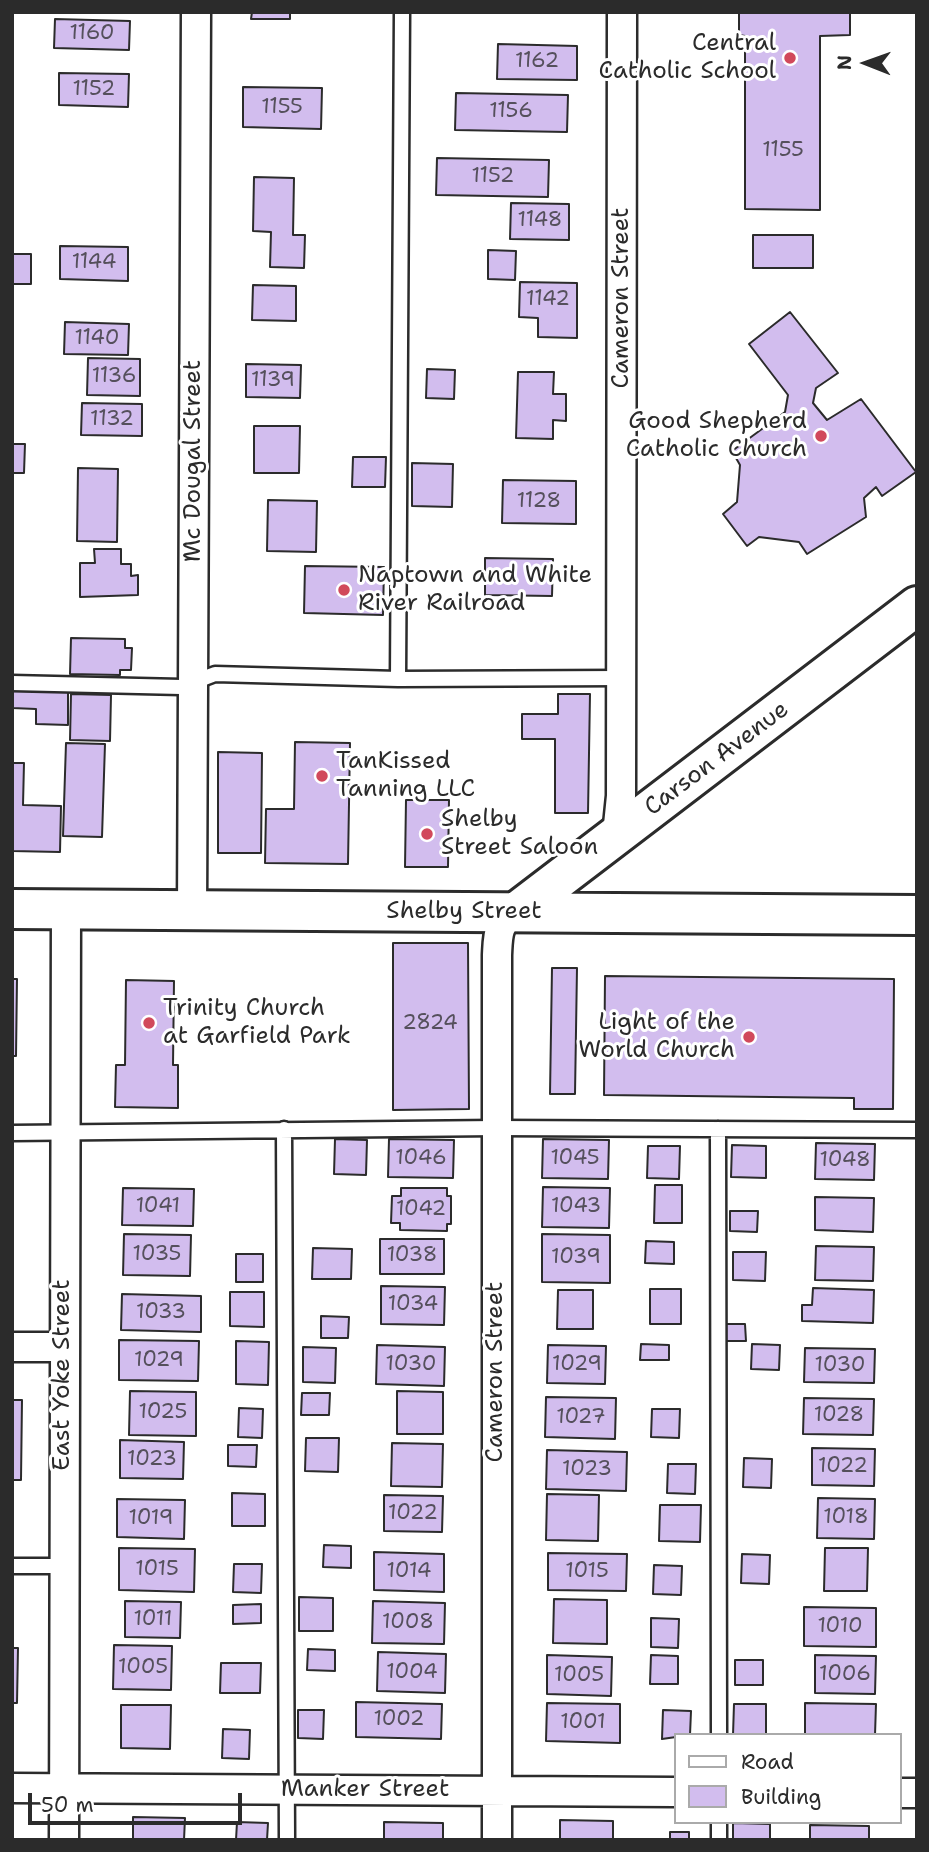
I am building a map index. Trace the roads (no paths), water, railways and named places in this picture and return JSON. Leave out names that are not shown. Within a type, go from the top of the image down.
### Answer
[{"type":"main road","name":"Carson Avenue","points":[[516,912],[917,606]]},
{"type":"main road","name":"Shelby Street","points":[[12,909],[917,915]]},
{"type":"street","name":"Mc Dougal Street","points":[[192,910],[196,12]]},
{"type":"street","name":"Cameron Street","points":[[617,835],[621,796],[622,678],[622,12]]},
{"type":"street","name":"East Yoke Street","points":[[64,1840],[66,910]]},
{"type":"street","name":"Cameron Street","points":[[497,1840],[498,940],[500,926],[516,912]]},
{"type":"street","points":[[12,1347],[63,1347]]},
{"type":"street","name":"Manker Street","points":[[12,1788],[674,1792]]},
{"type":"lane","points":[[398,679],[402,12]]},
{"type":"lane","points":[[12,683],[181,687],[215,674],[398,679],[622,678]]},
{"type":"lane","points":[[12,1133],[496,1128],[917,1130]]},
{"type":"lane","points":[[284,1129],[287,1840]]},
{"type":"lane","points":[[718,1129],[719,1733]]},
{"type":"lane","points":[[12,1566],[63,1566]]},
{"type":"place","name":"Central Catholic School","points":[[790,58]]},
{"type":"place","name":"Good Shepherd Catholic Church","points":[[821,436]]},
{"type":"place","name":"Naptown and White River Railroad","points":[[344,590]]},
{"type":"place","name":"TanKissed Tanning LLC","points":[[322,776]]},
{"type":"place","name":"Shelby Street Saloon","points":[[427,834]]},
{"type":"place","name":"Trinity Church at Garfield Park","points":[[149,1023]]},
{"type":"place","name":"Light of the World Church","points":[[749,1037]]}]
